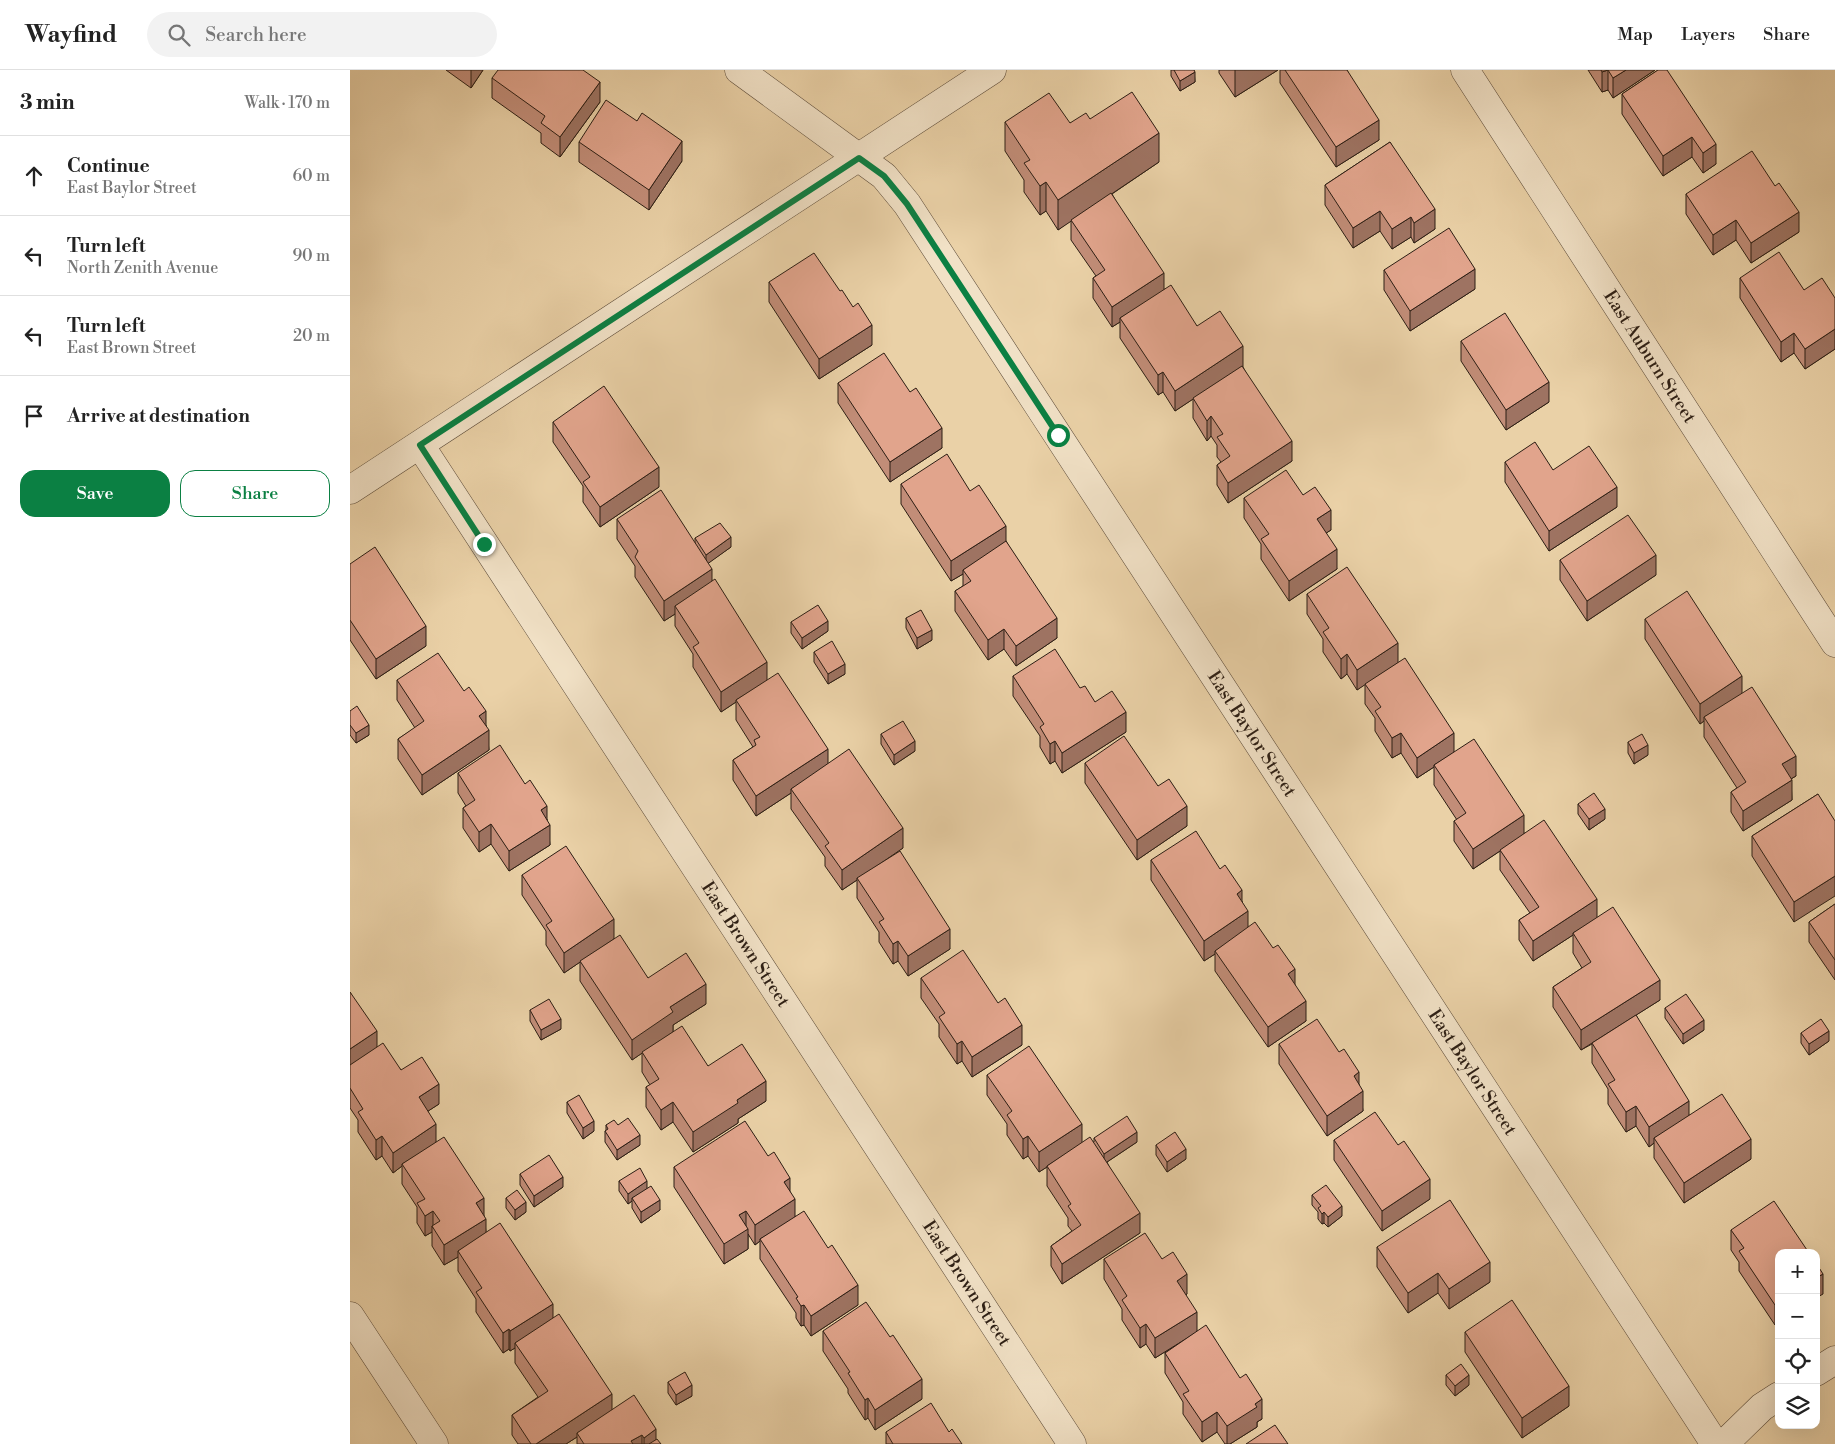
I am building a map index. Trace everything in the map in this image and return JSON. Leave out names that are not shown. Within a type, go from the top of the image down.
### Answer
[{"type":"street","name":"East Baylor Street","points":[[739,70],[884,176],[907,204],[1715,1444]]},
{"type":"street","points":[[350,490],[992,70]]},
{"type":"street","name":"East Auburn Street","points":[[1464,70],[1835,643]]},
{"type":"street","name":"East Brown Street","points":[[420,445],[1072,1444]]},
{"type":"street","points":[[350,1316],[434,1444]]},
{"type":"street","points":[[1820,1369],[1835,1360]]},
{"type":"street","points":[[1724,1444],[1762,1407],[1775,1399]]},
{"type":"building","points":[[498,70],[583,70],[600,82],[560,137],[541,123],[545,116],[492,78]]},
{"type":"building","points":[[1174,70],[1194,70],[1195,72],[1180,81]]},
{"type":"building","points":[[1285,70],[1347,70],[1379,120],[1336,147]]},
{"type":"building","points":[[1608,70],[1626,70],[1613,78]]},
{"type":"building","points":[[1658,70],[1667,70],[1716,144],[1703,153],[1692,137],[1663,156],[1622,94]]},
{"type":"building","points":[[1132,92],[1159,133],[1058,200],[1046,182],[1040,186],[1024,163],[1030,160],[1005,122],[1049,93],[1070,123],[1086,113],[1090,119]]},
{"type":"building","points":[[606,100],[637,121],[642,113],[682,141],[649,190],[579,142]]},
{"type":"building","points":[[1390,142],[1435,209],[1414,223],[1411,217],[1392,229],[1380,211],[1353,228],[1325,185]]},
{"type":"building","points":[[1752,151],[1775,186],[1779,183],[1799,212],[1751,243],[1736,220],[1713,235],[1686,194]]},
{"type":"building","points":[[1111,193],[1164,273],[1112,307],[1093,278],[1105,270],[1071,220]]},
{"type":"building","points":[[1449,228],[1475,269],[1410,311],[1384,270]]},
{"type":"building","points":[[1779,252],[1804,290],[1822,278],[1835,298],[1835,329],[1805,349],[1794,333],[1781,342],[1740,278]]},
{"type":"building","points":[[814,253],[840,291],[842,290],[853,307],[858,303],[872,325],[819,359],[769,282]]},
{"type":"building","points":[[1171,285],[1197,326],[1220,311],[1243,346],[1175,391],[1163,372],[1158,375],[1120,318]]},
{"type":"building","points":[[1505,313],[1549,382],[1506,410],[1461,341]]},
{"type":"building","points":[[884,353],[910,392],[916,388],[942,428],[890,462],[838,383]]},
{"type":"building","points":[[1242,366],[1292,441],[1228,483],[1217,465],[1230,456],[1217,437],[1223,434],[1211,416],[1207,421],[1193,398]]},
{"type":"building","points":[[604,386],[659,467],[600,507],[583,482],[590,477],[553,422]]},
{"type":"building","points":[[1535,442],[1553,470],[1589,446],[1617,487],[1549,531],[1505,462]]},
{"type":"building","points":[[947,454],[970,491],[979,485],[1006,526],[951,561],[901,484]]},
{"type":"building","points":[[1286,470],[1303,495],[1315,487],[1331,510],[1317,519],[1337,549],[1289,581],[1261,539],[1269,534],[1244,498]]},
{"type":"building","points":[[661,490],[712,569],[664,601],[635,557],[638,551],[617,519]]},
{"type":"building","points":[[1628,515],[1656,555],[1587,601],[1560,560]]},
{"type":"building","points":[[720,523],[731,537],[706,555],[695,538]]},
{"type":"building","points":[[1006,541],[1057,618],[1016,646],[1004,629],[988,640],[955,591],[971,581],[963,570]]},
{"type":"building","points":[[375,547],[426,626],[376,659],[350,620],[350,564]]},
{"type":"building","points":[[1347,567],[1398,643],[1357,670],[1347,654],[1341,659],[1323,632],[1329,628],[1307,594]]},
{"type":"building","points":[[715,579],[767,662],[721,692],[693,647],[699,643],[675,606]]},
{"type":"building","points":[[1687,591],[1742,676],[1700,704],[1645,619]]},
{"type":"building","points":[[818,605],[828,621],[802,638],[791,622]]},
{"type":"building","points":[[921,610],[932,630],[917,638],[906,618]]},
{"type":"building","points":[[832,641],[845,664],[828,674],[814,652]]},
{"type":"building","points":[[1055,649],[1080,688],[1085,686],[1095,702],[1112,691],[1126,712],[1062,753],[1055,741],[1050,744],[1040,727],[1044,724],[1013,676]]},
{"type":"building","points":[[438,653],[464,691],[469,687],[486,711],[479,716],[489,730],[422,775],[398,739],[424,721],[397,680]]},
{"type":"building","points":[[1405,658],[1454,733],[1417,758],[1401,733],[1392,738],[1375,711],[1381,707],[1365,684]]},
{"type":"building","points":[[778,673],[828,749],[756,796],[733,760],[756,745],[754,740],[760,737],[736,700]]},
{"type":"building","points":[[1752,687],[1796,756],[1782,764],[1792,780],[1743,811],[1731,792],[1746,782],[1704,717]]},
{"type":"building","points":[[357,706],[369,725],[356,733],[350,725],[350,711]]},
{"type":"building","points":[[903,721],[915,741],[894,755],[881,734]]},
{"type":"building","points":[[1642,734],[1648,745],[1634,753],[1628,742]]},
{"type":"building","points":[[1124,736],[1158,786],[1169,779],[1187,806],[1137,840],[1085,763]]},
{"type":"building","points":[[1474,739],[1524,815],[1473,849],[1454,821],[1466,813],[1434,765]]},
{"type":"building","points":[[500,745],[525,784],[530,780],[547,806],[541,810],[550,825],[509,851],[491,824],[479,832],[463,808],[475,800],[458,773]]},
{"type":"building","points":[[849,749],[903,828],[842,870],[825,846],[829,843],[791,789]]},
{"type":"building","points":[[1594,793],[1605,809],[1589,819],[1578,804]]},
{"type":"building","points":[[1818,794],[1835,821],[1835,876],[1794,902],[1752,836]]},
{"type":"building","points":[[1544,820],[1597,899],[1533,941],[1519,920],[1539,907],[1500,850]]},
{"type":"building","points":[[1196,831],[1220,869],[1225,865],[1242,890],[1237,894],[1248,911],[1204,941],[1151,860]]},
{"type":"building","points":[[566,846],[614,919],[564,953],[546,925],[552,921],[522,875]]},
{"type":"building","points":[[900,851],[950,929],[908,956],[898,941],[893,944],[879,922],[884,919],[857,878]]},
{"type":"building","points":[[1835,904],[1835,960],[1809,922]]},
{"type":"building","points":[[1613,907],[1660,980],[1581,1030],[1553,987],[1591,962],[1573,933]]},
{"type":"building","points":[[1255,922],[1273,948],[1278,945],[1295,969],[1288,974],[1306,1001],[1268,1027],[1215,951]]},
{"type":"building","points":[[620,935],[648,978],[686,953],[706,984],[670,1007],[673,1012],[632,1040],[580,961]]},
{"type":"building","points":[[963,950],[998,1003],[1005,998],[1022,1025],[972,1057],[962,1041],[957,1044],[939,1017],[945,1013],[921,978]]},
{"type":"building","points":[[350,992],[377,1031],[350,1049]]},
{"type":"building","points":[[1686,994],[1704,1020],[1683,1034],[1665,1008]]},
{"type":"building","points":[[549,999],[561,1019],[541,1030],[530,1010]]},
{"type":"building","points":[[1636,1015],[1689,1101],[1649,1127],[1636,1106],[1626,1112],[1608,1084],[1615,1080],[1592,1043]]},
{"type":"building","points":[[1317,1019],[1339,1052],[1344,1049],[1359,1072],[1354,1076],[1363,1091],[1327,1116],[1279,1044]]},
{"type":"building","points":[[1821,1019],[1829,1031],[1809,1044],[1801,1033]]},
{"type":"building","points":[[682,1026],[708,1066],[742,1044],[766,1081],[737,1100],[738,1103],[693,1132],[673,1102],[661,1110],[646,1087],[659,1079],[642,1052]]},
{"type":"building","points":[[383,1043],[401,1070],[422,1057],[439,1084],[419,1097],[436,1124],[393,1153],[382,1136],[376,1140],[358,1112],[363,1109],[350,1088],[350,1065]]},
{"type":"building","points":[[1029,1046],[1082,1124],[1039,1152],[1028,1136],[1023,1139],[1007,1115],[1012,1111],[987,1075]]},
{"type":"building","points":[[1722,1094],[1751,1139],[1684,1183],[1654,1138]]},
{"type":"building","points":[[579,1095],[594,1121],[583,1128],[567,1102]]},
{"type":"building","points":[[1375,1112],[1398,1145],[1404,1141],[1430,1179],[1382,1211],[1334,1140]]},
{"type":"building","points":[[1127,1116],[1137,1132],[1104,1154],[1094,1138]]},
{"type":"building","points":[[628,1118],[640,1135],[617,1150],[605,1131],[608,1129],[606,1125],[614,1120],[618,1125]]},
{"type":"building","points":[[745,1121],[768,1156],[774,1152],[790,1178],[784,1182],[795,1199],[755,1225],[746,1211],[739,1215],[748,1229],[724,1244],[674,1167]]},
{"type":"building","points":[[1175,1132],[1186,1149],[1167,1162],[1156,1145]]},
{"type":"building","points":[[444,1137],[484,1198],[476,1203],[486,1219],[444,1245],[432,1226],[440,1221],[433,1211],[425,1216],[417,1203],[425,1199],[402,1164]]},
{"type":"building","points":[[1090,1137],[1140,1213],[1062,1264],[1051,1246],[1081,1225],[1068,1206],[1071,1204],[1047,1166]]},
{"type":"building","points":[[549,1155],[563,1177],[534,1196],[520,1174]]},
{"type":"building","points":[[640,1168],[647,1181],[628,1194],[619,1181]]},
{"type":"building","points":[[1326,1185],[1342,1206],[1328,1217],[1324,1212],[1322,1214],[1318,1208],[1321,1206],[1312,1195]]},
{"type":"building","points":[[651,1186],[660,1200],[641,1212],[632,1198]]},
{"type":"building","points":[[517,1190],[526,1202],[515,1210],[506,1198]]},
{"type":"building","points":[[1450,1200],[1490,1262],[1449,1289],[1438,1273],[1408,1293],[1377,1247]]},
{"type":"building","points":[[1774,1201],[1806,1249],[1775,1249],[1775,1305],[1739,1251],[1744,1248],[1731,1230]]},
{"type":"building","points":[[804,1211],[828,1248],[832,1245],[858,1285],[811,1316],[804,1305],[801,1306],[796,1298],[798,1297],[760,1239]]},
{"type":"building","points":[[500,1223],[553,1304],[510,1331],[509,1329],[503,1333],[476,1292],[482,1288],[458,1251]]},
{"type":"building","points":[[1145,1233],[1162,1259],[1173,1252],[1187,1274],[1177,1281],[1197,1312],[1155,1338],[1146,1324],[1140,1328],[1122,1300],[1127,1296],[1104,1259]]},
{"type":"building","points":[[1512,1300],[1569,1386],[1522,1418],[1465,1332]]},
{"type":"building","points":[[866,1302],[890,1337],[893,1335],[922,1379],[875,1410],[868,1398],[865,1400],[848,1373],[850,1372],[823,1331]]},
{"type":"building","points":[[559,1314],[612,1394],[536,1444],[531,1444],[512,1415],[548,1391],[515,1343]]},
{"type":"building","points":[[1206,1325],[1240,1378],[1246,1374],[1262,1399],[1255,1404],[1257,1407],[1227,1426],[1217,1412],[1202,1422],[1183,1394],[1189,1391],[1165,1353]]},
{"type":"building","points":[[1461,1364],[1469,1375],[1455,1386],[1446,1375]]},
{"type":"building","points":[[685,1372],[692,1385],[676,1395],[668,1382]]},
{"type":"building","points":[[634,1395],[656,1429],[644,1438],[642,1435],[631,1441],[633,1444],[584,1444],[577,1433]]},
{"type":"building","points":[[931,1403],[949,1432],[952,1429],[962,1444],[893,1444],[886,1432]]},
{"type":"building","points":[[1275,1425],[1288,1444],[1246,1444]]},
{"type":"building","points":[[657,1439],[661,1444],[649,1444]]},
{"type":"route","points":[[484,544],[420,445],[859,158],[884,176],[907,204],[1058,435]]}]
